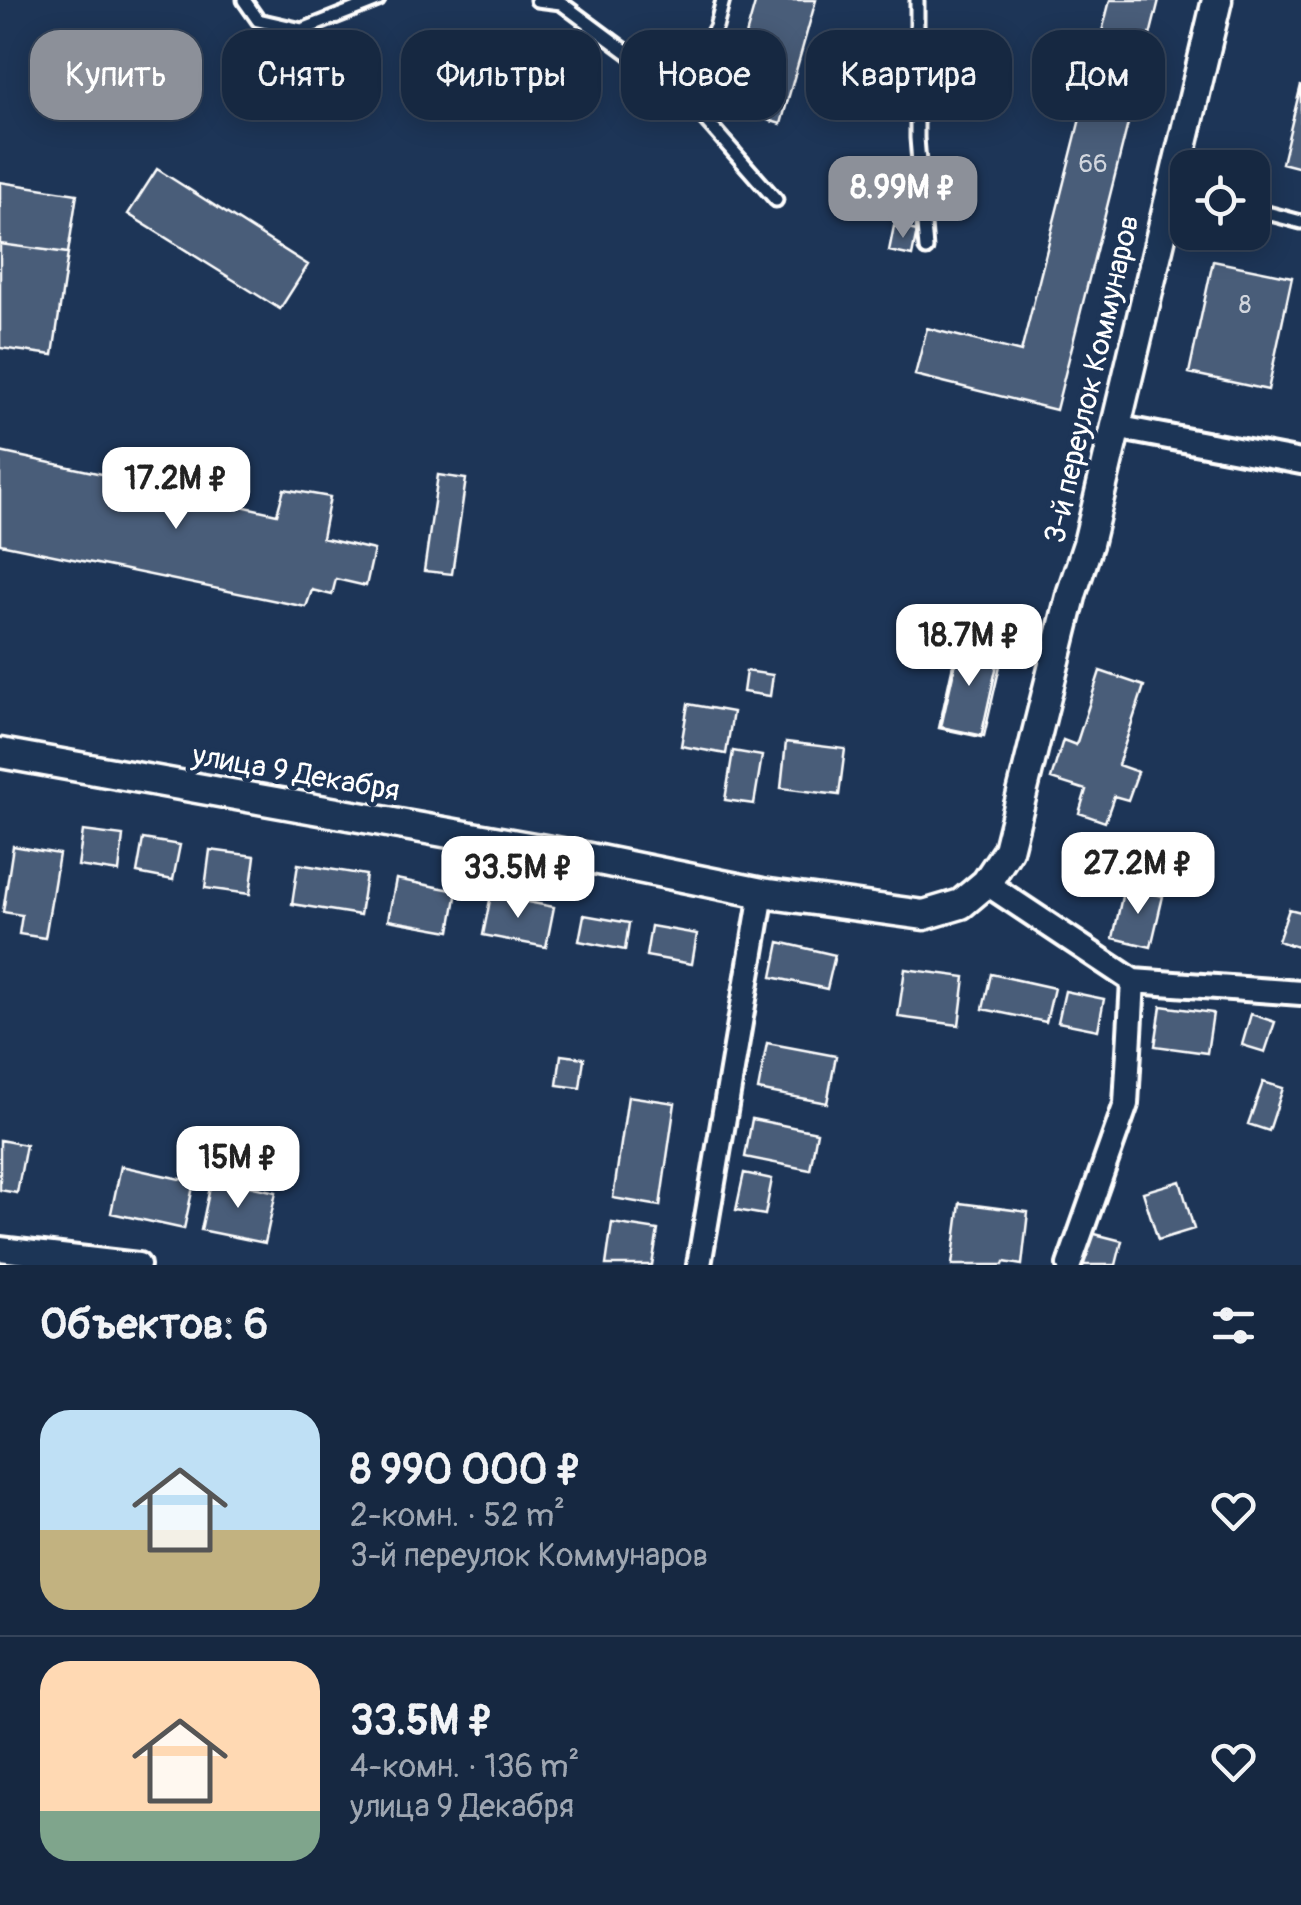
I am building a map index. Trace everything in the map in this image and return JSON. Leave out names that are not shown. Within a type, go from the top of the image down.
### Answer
[{"type":"street","name":"3-й переулок Коммунаров","points":[[1187,150],[1217,0]]},
{"type":"street","name":"3-й переулок Коммунаров","points":[[986,883],[1008,850],[1170,223]]},
{"type":"street","points":[[1115,426],[1301,462]]},
{"type":"street","name":"улица 9 Декабря","points":[[0,753],[579,856],[762,893],[924,915],[961,904],[986,883]]},
{"type":"street","points":[[986,883],[1133,980],[1301,992]]},
{"type":"street","points":[[699,1265],[762,893]]},
{"type":"street","points":[[1069,1265],[1126,1104],[1133,980]]},
{"type":"street","points":[[0,1249],[138,1265]]},
{"type":"lane","points":[[244,0],[258,20],[302,30],[378,0]]},
{"type":"lane","points":[[537,0],[561,2],[621,47]]},
{"type":"lane","points":[[714,30],[723,0]]},
{"type":"lane","points":[[917,0],[916,138],[926,249]]},
{"type":"lane","points":[[706,120],[776,200]]},
{"type":"lane","points":[[1270,214],[1301,222]]},
{"type":"building","points":[[756,0],[816,0],[786,106],[786,30],[747,30]]},
{"type":"building","points":[[1110,0],[1159,0],[1151,30],[1102,30]]},
{"type":"building","points":[[1301,85],[1301,168],[1282,163]]},
{"type":"building","points":[[1080,120],[1129,120],[1056,410],[915,375],[927,328],[1021,352]]},
{"type":"building","points":[[157,169],[308,265],[280,309],[128,214]]},
{"type":"building","points":[[0,182],[77,194],[68,253],[0,244]]},
{"type":"building","points":[[894,226],[917,231],[912,256],[889,251]]},
{"type":"building","points":[[0,244],[68,253],[53,355],[0,348]]},
{"type":"building","points":[[1213,261],[1292,277],[1268,390],[1189,373]]},
{"type":"building","points":[[0,452],[190,493],[194,481],[218,486],[214,500],[277,514],[284,489],[330,497],[322,538],[374,550],[366,586],[336,579],[332,595],[312,590],[306,607],[0,544]]},
{"type":"building","points":[[438,475],[466,479],[452,574],[424,571]]},
{"type":"building","points":[[961,639],[1004,648],[984,736],[941,727]]},
{"type":"building","points":[[958,642],[1000,651],[981,737],[939,728]]},
{"type":"building","points":[[746,671],[773,675],[770,696],[743,692]]},
{"type":"building","points":[[1100,671],[1144,686],[1118,765],[1138,772],[1128,800],[1114,796],[1105,822],[1079,813],[1086,790],[1051,779],[1063,740],[1076,745]]},
{"type":"building","points":[[688,704],[733,712],[726,754],[681,746]]},
{"type":"building","points":[[786,742],[845,749],[839,795],[781,788]]},
{"type":"building","points":[[733,751],[762,756],[754,804],[725,800]]},
{"type":"building","points":[[83,831],[123,836],[119,872],[78,866]]},
{"type":"building","points":[[143,839],[180,845],[173,880],[137,873]]},
{"type":"building","points":[[13,846],[59,854],[45,938],[19,934],[22,915],[3,912]]},
{"type":"building","points":[[210,850],[255,856],[250,894],[205,888]]},
{"type":"building","points":[[298,864],[366,875],[360,915],[292,904]]},
{"type":"building","points":[[396,879],[457,891],[450,931],[388,920]]},
{"type":"building","points":[[1124,887],[1163,896],[1151,947],[1113,938]]},
{"type":"building","points":[[491,895],[554,907],[546,947],[483,935]]},
{"type":"building","points":[[1289,909],[1301,912],[1301,948],[1278,941]]},
{"type":"building","points":[[584,915],[629,923],[625,950],[579,941]]},
{"type":"building","points":[[651,926],[697,934],[692,964],[646,956]]},
{"type":"building","points":[[779,942],[835,955],[827,989],[772,977]]},
{"type":"building","points":[[905,969],[965,977],[959,1025],[898,1017]]},
{"type":"building","points":[[991,974],[1054,988],[1046,1022],[983,1009]]},
{"type":"building","points":[[1065,991],[1104,999],[1098,1030],[1058,1022]]},
{"type":"building","points":[[1161,1006],[1213,1013],[1207,1053],[1155,1046]]},
{"type":"building","points":[[1251,1014],[1275,1022],[1265,1052],[1242,1045]]},
{"type":"building","points":[[767,1043],[836,1056],[827,1103],[758,1090]]},
{"type":"building","points":[[561,1055],[584,1058],[580,1088],[557,1085]]},
{"type":"building","points":[[1263,1082],[1283,1088],[1269,1131],[1248,1124]]},
{"type":"building","points":[[628,1096],[675,1103],[660,1206],[613,1198]]},
{"type":"building","points":[[752,1119],[817,1132],[810,1170],[745,1157]]},
{"type":"building","points":[[0,1140],[26,1145],[17,1193],[0,1190]]},
{"type":"building","points":[[121,1166],[194,1182],[184,1229],[111,1213]]},
{"type":"building","points":[[744,1173],[772,1179],[765,1215],[736,1210]]},
{"type":"building","points":[[212,1178],[276,1192],[265,1243],[201,1230]]},
{"type":"building","points":[[1180,1181],[1194,1229],[1158,1240],[1143,1192]]},
{"type":"building","points":[[960,1203],[1028,1212],[1022,1265],[952,1265]]},
{"type":"building","points":[[612,1223],[658,1230],[652,1265],[606,1265]]},
{"type":"building","points":[[1091,1233],[1122,1241],[1116,1265],[1083,1265]]}]
